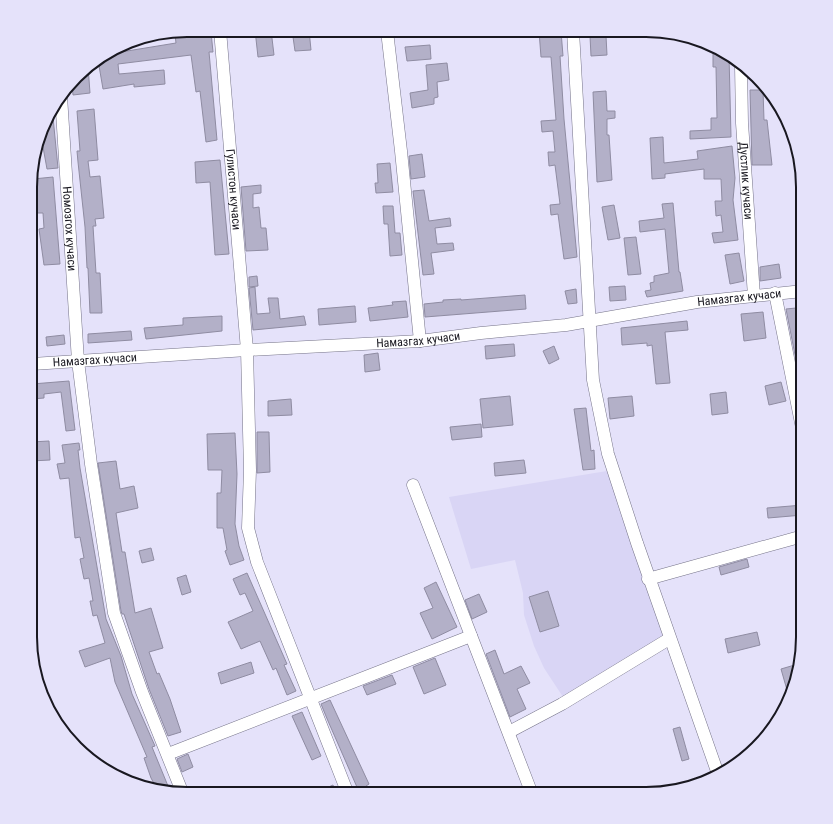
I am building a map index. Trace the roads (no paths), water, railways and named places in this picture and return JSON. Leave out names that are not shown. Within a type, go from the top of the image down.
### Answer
[{"type":"street","name":"Гулистон кучаси","points":[[221,37],[247,350],[250,470],[248,528],[257,562],[345,787]]},
{"type":"street","points":[[388,37],[402,151],[420,342]]},
{"type":"street","points":[[573,37],[588,321],[593,380],[608,454],[648,579],[716,770]]},
{"type":"street","name":"Дустлик кучаси","points":[[741,71],[742,122],[754,296]]},
{"type":"street","name":"Номозгох кучаси","points":[[62,105],[78,361],[91,464],[114,613],[142,692],[180,787]]},
{"type":"street","name":"Намазгах кучаси","points":[[37,364],[247,350],[420,342],[480,333],[566,325],[697,302],[796,292]]},
{"type":"street","points":[[775,293],[796,398]]},
{"type":"street","points":[[413,485],[529,787]]},
{"type":"street","points":[[648,579],[796,538]]},
{"type":"street","points":[[168,754],[471,636]]},
{"type":"street","points":[[508,732],[562,704],[669,639]]}]
